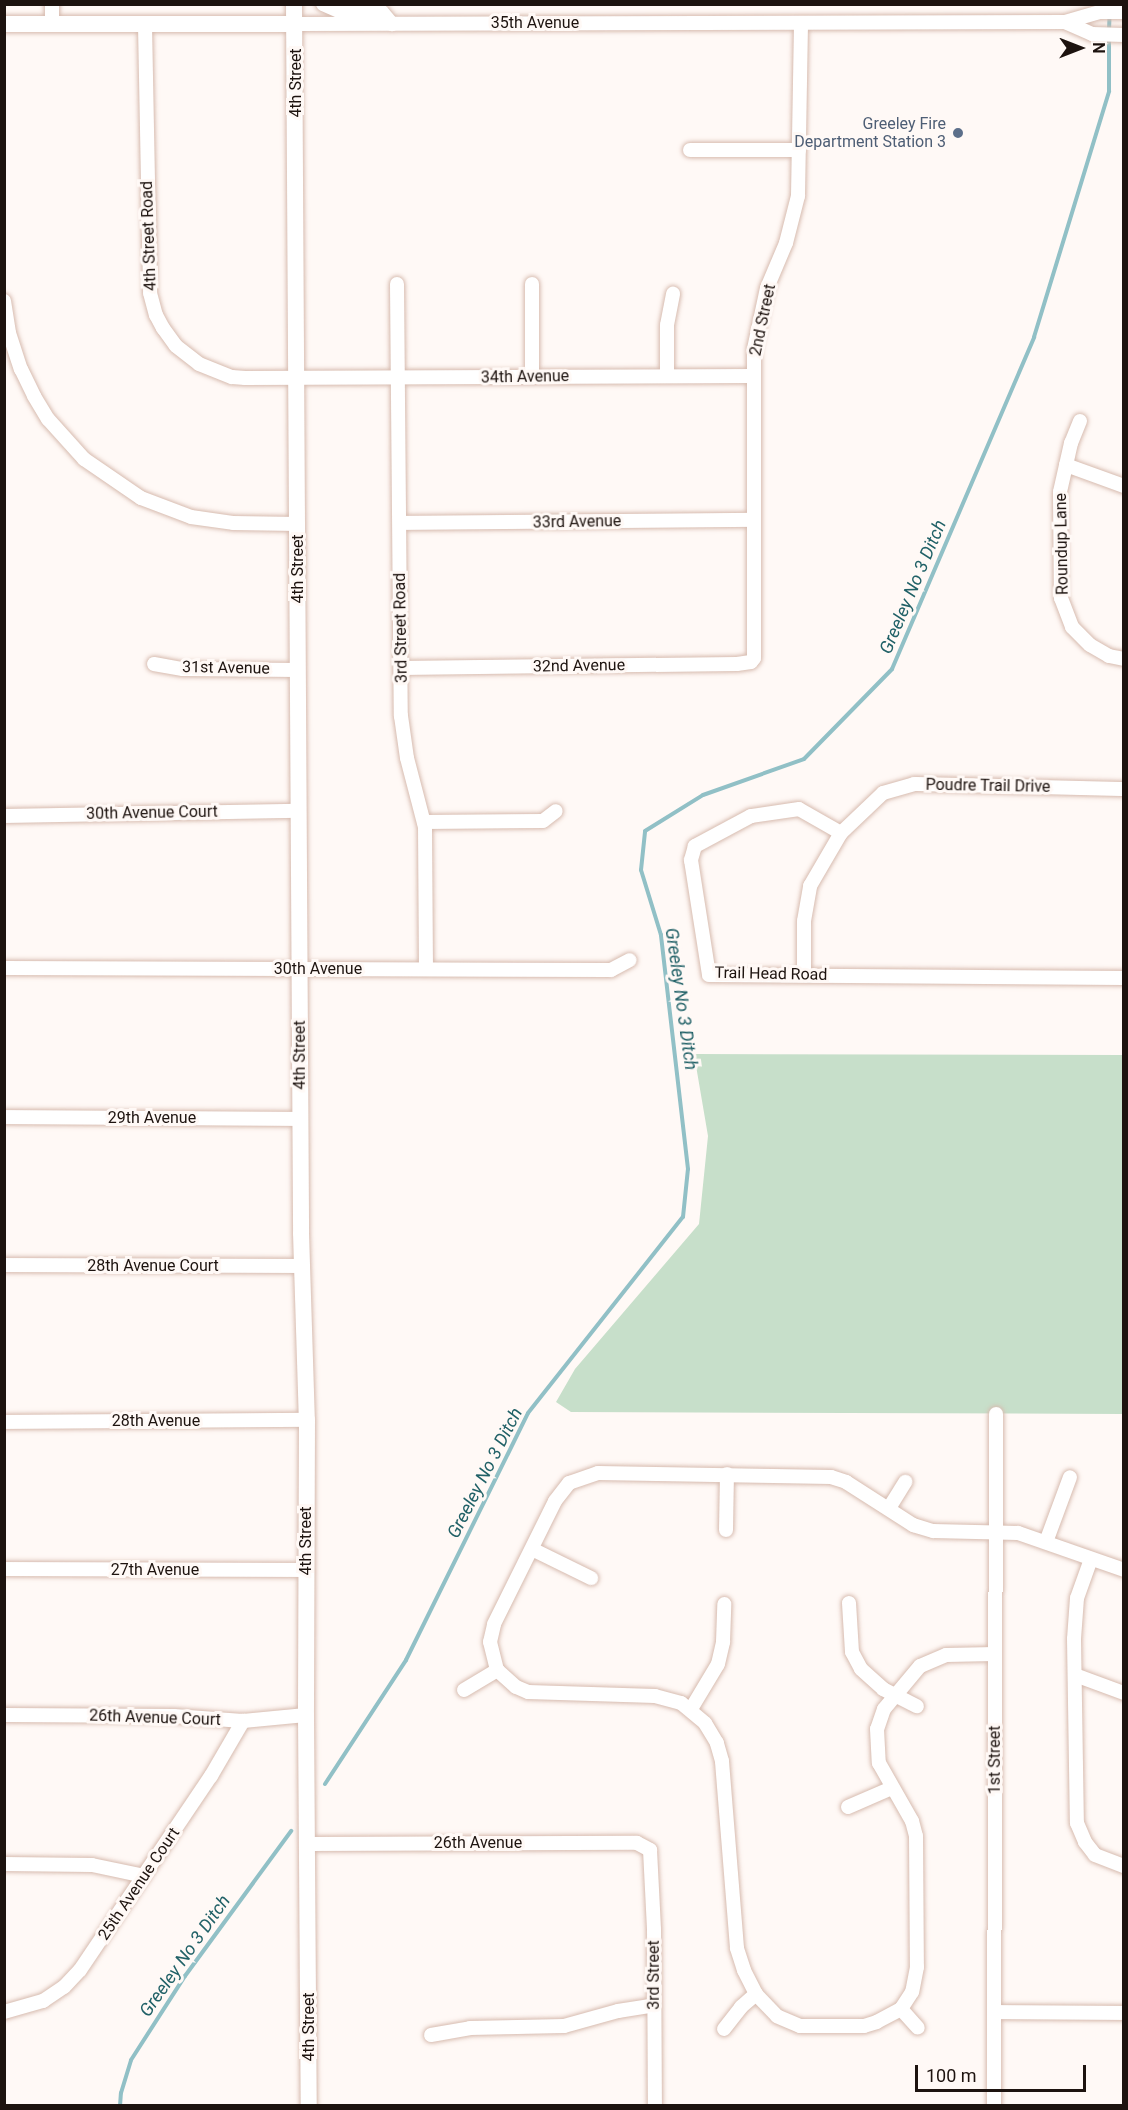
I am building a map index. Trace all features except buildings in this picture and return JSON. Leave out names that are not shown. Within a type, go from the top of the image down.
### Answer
[{"type":"main road","name":"4th Street","points":[[294,4],[296,24],[300,1119],[307,1420],[306,1715],[309,2106]]},
{"type":"main road","name":"35th Avenue","points":[[4,24],[296,24]]},
{"type":"street","points":[[51,25],[52,4]]},
{"type":"street","points":[[323,4],[339,11],[382,12],[392,24]]},
{"type":"street","points":[[1065,22],[1100,12],[1124,12]]},
{"type":"street","points":[[1065,22],[1092,34],[1124,35]]},
{"type":"street","name":"35th Avenue","points":[[296,24],[1065,22]]},
{"type":"street","name":"2nd Street","points":[[754,658],[754,349],[767,288],[786,243],[798,196],[801,23]]},
{"type":"street","name":"4th Street Road","points":[[145,25],[148,282],[156,315],[176,346],[186,355],[213,370],[245,378],[297,378]]},
{"type":"street","points":[[690,150],[799,150]]},
{"type":"street","name":"3rd Street Road","points":[[397,284],[401,716],[407,759],[424,822],[426,969]]},
{"type":"street","points":[[532,284],[532,377]]},
{"type":"street","points":[[667,376],[668,325],[673,294]]},
{"type":"street","points":[[4,301],[9,333],[21,369],[34,396],[48,418],[84,459],[141,498],[191,517],[233,524],[297,524]]},
{"type":"street","name":"34th Avenue","points":[[297,378],[754,376]]},
{"type":"street","name":"Roundup Lane","points":[[1080,421],[1060,492],[1061,598],[1066,616],[1075,630],[1090,645],[1108,656],[1124,659]]},
{"type":"street","points":[[1066,465],[1124,486]]},
{"type":"street","name":"33rd Avenue","points":[[399,524],[754,520]]},
{"type":"street","name":"32nd Avenue","points":[[401,668],[738,664],[751,662],[754,658]]},
{"type":"street","name":"31st Avenue","points":[[153,664],[183,669],[298,670]]},
{"type":"street","name":"Poudre Trail Drive","points":[[804,975],[804,921],[810,886],[841,833],[883,793],[914,784],[1124,789]]},
{"type":"street","name":"Trail Head Road","points":[[841,833],[799,809],[751,816],[695,846],[692,852],[709,975],[1124,978]]},
{"type":"street","name":"30th Avenue Court","points":[[4,816],[299,811]]},
{"type":"street","points":[[424,822],[543,821],[556,811]]},
{"type":"street","name":"30th Avenue","points":[[4,968],[611,970],[630,960]]},
{"type":"street","name":"29th Avenue","points":[[4,1117],[300,1119]]},
{"type":"street","name":"28th Avenue Court","points":[[4,1265],[302,1266]]},
{"type":"street","name":"1st Street","points":[[994,2106],[996,1414]]},
{"type":"street","name":"28th Avenue","points":[[4,1422],[307,1420]]},
{"type":"street","points":[[995,1654],[946,1655],[920,1666],[884,1709],[875,1739],[879,1763],[912,1821],[916,1836],[917,1967],[912,1992],[901,2009],[864,2026],[800,2026],[777,2016],[756,1994],[744,1970],[738,1948],[722,1761],[717,1743],[705,1723],[691,1708],[655,1696],[539,1695],[516,1687],[497,1670],[490,1648],[494,1624],[555,1501],[569,1483],[577,1478],[613,1472],[831,1477],[846,1482],[913,1525],[933,1531],[1018,1533],[1124,1570]]},
{"type":"street","points":[[726,1530],[727,1474]]},
{"type":"street","points":[[1046,1542],[1070,1477]]},
{"type":"street","points":[[889,1508],[905,1482]]},
{"type":"street","points":[[532,1549],[591,1578]]},
{"type":"street","points":[[1091,1558],[1077,1598],[1074,1675],[1077,1823],[1085,1842],[1095,1855],[1124,1866]]},
{"type":"street","name":"27th Avenue","points":[[4,1569],[306,1570]]},
{"type":"street","points":[[849,1603],[852,1652],[861,1669],[871,1679],[917,1706]]},
{"type":"street","points":[[691,1708],[714,1671],[721,1654],[724,1604]]},
{"type":"street","points":[[464,1690],[497,1670]]},
{"type":"street","points":[[1074,1675],[1124,1693]]},
{"type":"street","name":"26th Avenue Court","points":[[4,1715],[174,1716],[243,1721],[306,1715]]},
{"type":"street","name":"25th Avenue Court","points":[[4,2012],[43,2001],[64,1987],[86,1962],[211,1776],[243,1721]]},
{"type":"street","points":[[848,1807],[892,1788]]},
{"type":"street","name":"26th Avenue","points":[[308,1844],[637,1843],[646,1847]]},
{"type":"street","name":"3rd Street","points":[[646,1847],[650,1850],[652,1868],[656,2106]]},
{"type":"street","points":[[4,1863],[92,1864],[144,1876]]},
{"type":"street","points":[[724,2029],[741,2007],[756,1994]]},
{"type":"street","points":[[431,2035],[470,2028],[564,2026],[618,2011],[654,2005]]},
{"type":"street","points":[[901,2009],[918,2028]]},
{"type":"street","points":[[994,2012],[1124,2013]]},
{"type":"green space","points":[[694,1054],[1123,1055],[1123,1414],[571,1412],[556,1402],[575,1369],[699,1224],[708,1136]]},
{"type":"waterway","name":"Greeley No 3 Ditch","points":[[1109,31],[1110,4]]},
{"type":"waterway","name":"Greeley No 3 Ditch","points":[[325,1784],[406,1660],[528,1413],[683,1217],[688,1169],[661,935],[641,870],[645,831],[703,795],[804,759],[892,669],[1034,337],[1109,91],[1109,38]]},
{"type":"waterway","name":"Greeley No 3 Ditch","points":[[120,2106],[121,2093],[131,2060],[185,1976],[291,1831]]},
{"type":"place","name":"Greeley Fire Department Station 3","points":[[958,133]]}]
